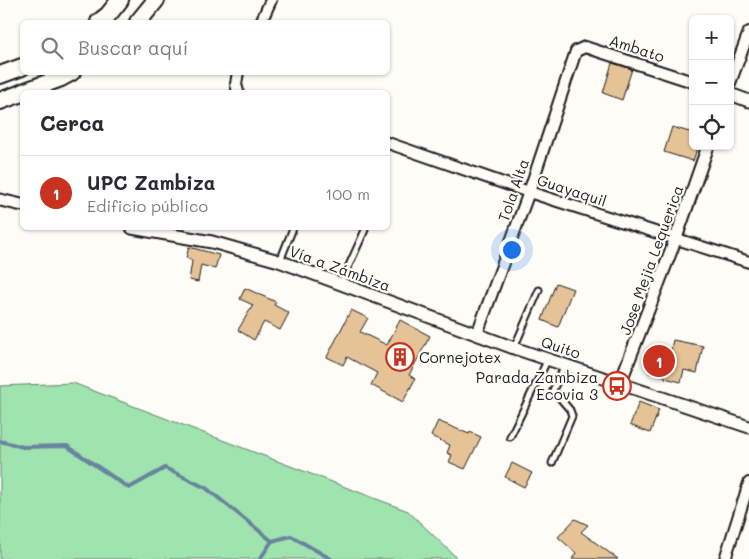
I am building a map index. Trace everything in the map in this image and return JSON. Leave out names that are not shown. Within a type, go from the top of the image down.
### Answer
[{"type":"highway","points":[[101,20],[108,15],[120,0]]},
{"type":"highway","points":[[140,20],[156,0]]},
{"type":"highway","points":[[0,75],[20,67]]},
{"type":"highway","points":[[31,90],[67,75]]},
{"type":"highway","points":[[0,101],[20,94]]},
{"type":"street","points":[[262,20],[271,0]]},
{"type":"street","points":[[734,72],[749,32]]},
{"type":"street","name":"Ambato","points":[[574,54],[578,49],[585,48],[689,81]]},
{"type":"street","name":"Tola Alta","points":[[477,334],[529,192],[574,54]]},
{"type":"street","points":[[238,75],[238,90]]},
{"type":"street","points":[[734,95],[749,100]]},
{"type":"street","name":"Guayaquil","points":[[390,145],[529,192],[749,262]]},
{"type":"street","name":"Jose Mejia Lequerica","points":[[620,384],[676,238],[707,150]]},
{"type":"street","points":[[0,200],[20,205]]},
{"type":"street","name":"Vía a Zámbiza","points":[[143,230],[212,242],[280,261],[477,334]]},
{"type":"street","name":"Quito","points":[[477,334],[749,427]]},
{"type":"street","points":[[725,559],[749,483]]},
{"type":"lane","points":[[280,261],[292,230]]},
{"type":"lane","points":[[341,283],[365,230]]},
{"type":"lane","points":[[514,348],[539,290]]},
{"type":"lane","points":[[510,437],[548,358]]},
{"type":"lane","points":[[552,463],[572,416],[570,410],[553,390],[565,364]]},
{"type":"green space","points":[[73,383],[408,511],[458,559],[0,559],[0,386]]},
{"type":"building","points":[[612,63],[632,69],[622,100],[603,93]]},
{"type":"building","points":[[672,127],[689,132],[689,150],[697,150],[693,161],[664,152]]},
{"type":"building","points":[[189,247],[219,255],[215,269],[201,265],[198,282],[189,280],[192,262],[186,258]]},
{"type":"building","points":[[556,283],[573,289],[558,327],[542,320]]},
{"type":"building","points":[[245,288],[276,302],[274,305],[289,313],[280,330],[264,322],[254,340],[238,330],[253,305],[240,299]]},
{"type":"building","points":[[351,310],[368,318],[360,332],[387,345],[400,320],[430,336],[409,375],[415,379],[403,402],[371,385],[377,373],[347,357],[343,365],[327,357]]},
{"type":"building","points":[[673,340],[703,346],[697,373],[684,370],[681,382],[649,373],[652,356],[660,357],[661,352],[670,354]]},
{"type":"building","points":[[639,402],[659,410],[650,433],[630,425]]},
{"type":"building","points":[[438,421],[481,437],[465,469],[449,462],[452,455],[447,453],[450,445],[431,436]]},
{"type":"building","points":[[512,463],[532,473],[524,487],[505,477]]},
{"type":"building","points":[[575,519],[588,525],[581,532],[618,559],[572,559],[576,553],[558,537]]},
{"type":"waterway","points":[[0,441],[23,447],[67,446],[129,488],[165,468],[206,488],[272,541],[291,536],[331,559]]},
{"type":"waterway","points":[[260,559],[272,541]]},
{"type":"place","name":"Cornejotex","points":[[400,357]]},
{"type":"place","name":"UPC Zambiza","points":[[659,361]]},
{"type":"place","name":"Parada Zambiza Ecovia 3","points":[[617,386]]}]
